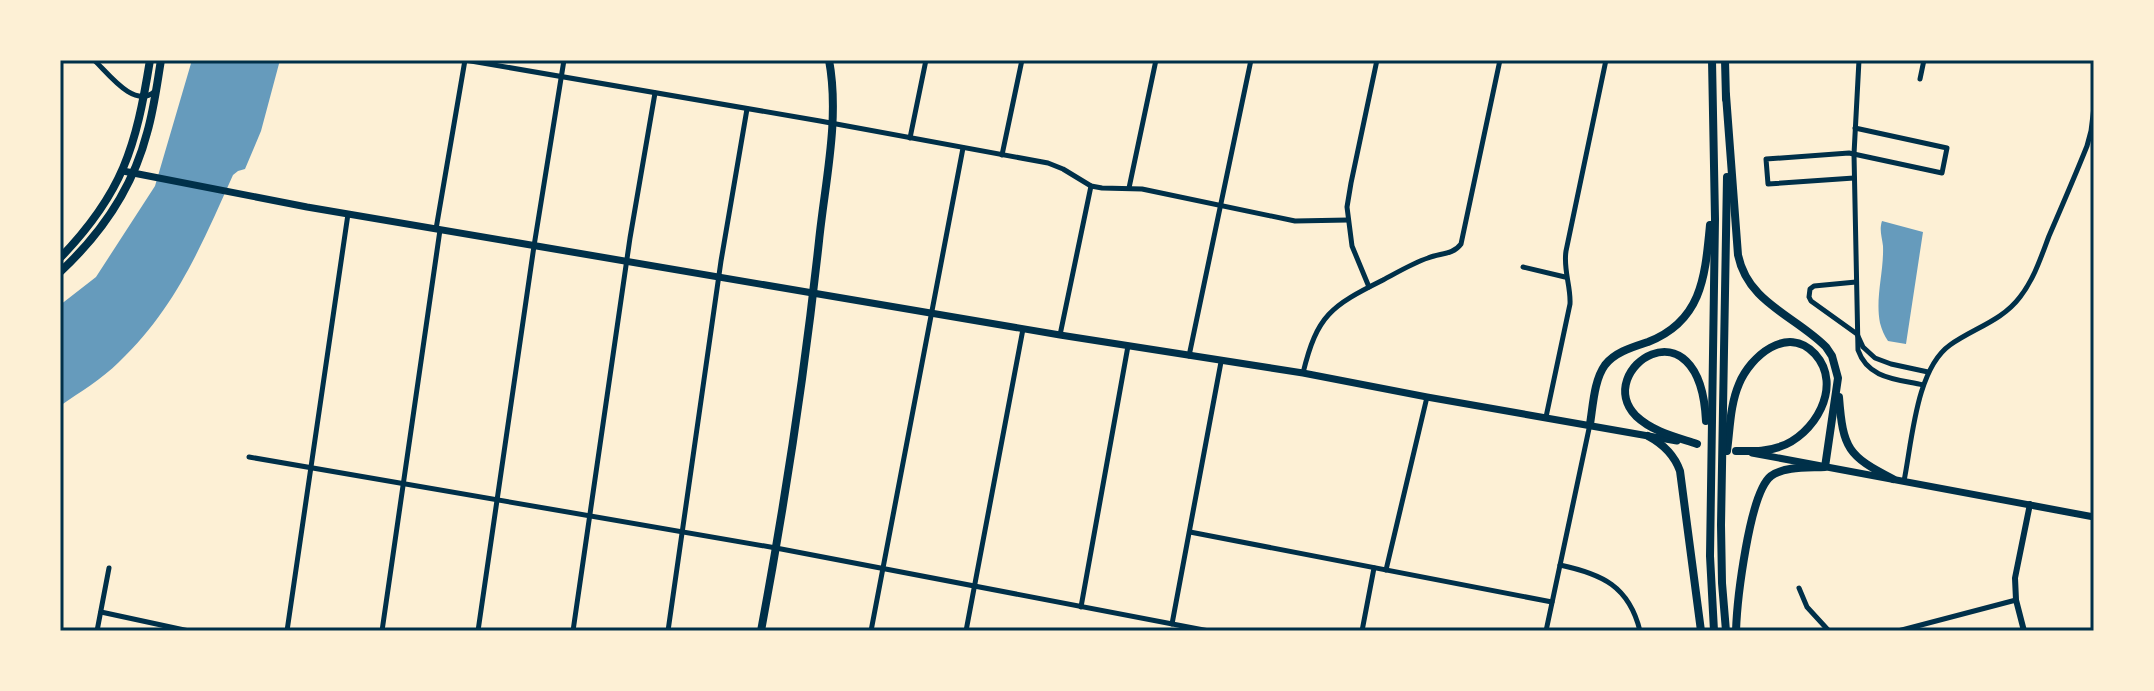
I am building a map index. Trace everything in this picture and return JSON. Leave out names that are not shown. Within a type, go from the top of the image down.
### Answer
[{"type":"main road","points":[[60,258],[98,214],[123,171],[133,144],[150,60]]},
{"type":"main road","points":[[60,272],[106,221],[136,175],[148,132],[161,60]]},
{"type":"main road","points":[[761,631],[813,293],[831,124],[833,93],[829,60]]},
{"type":"main road","points":[[1712,60],[1714,173],[1710,585],[1714,631]]},
{"type":"main road","points":[[1725,60],[1727,220],[1721,555],[1726,631]]},
{"type":"main road","points":[[1726,95],[1738,255],[1743,275],[1764,299],[1826,347],[1838,378],[1841,424],[1847,444],[1860,461],[1893,479]]},
{"type":"main road","points":[[123,171],[438,230],[1189,357],[1303,373],[2094,517]]},
{"type":"main road","points":[[1590,424],[1599,378],[1607,362],[1674,328],[1687,316],[1696,299],[1706,265],[1714,173]]},
{"type":"main road","points":[[1722,495],[1733,405],[1743,374],[1758,355],[1776,345],[1793,343],[1809,349],[1821,363],[1826,380],[1823,401],[1815,420],[1800,437],[1780,447],[1736,451]]},
{"type":"main road","points":[[1697,444],[1652,428],[1634,414],[1626,397],[1627,379],[1630,371],[1643,358],[1669,352],[1687,361],[1698,376],[1706,406],[1710,496]]},
{"type":"main road","points":[[1825,467],[1838,378]]},
{"type":"main road","points":[[1648,436],[1662,444],[1673,456],[1680,471],[1701,631]]},
{"type":"main road","points":[[1736,631],[1742,572],[1762,488],[1771,476],[1778,473],[1825,467]]},
{"type":"street","points":[[94,60],[128,92],[144,97],[156,89]]},
{"type":"street","points":[[382,631],[465,60],[1056,165],[1091,186],[1102,188],[1129,188],[1295,221],[1348,220]]},
{"type":"street","points":[[478,631],[564,60]]},
{"type":"street","points":[[910,138],[926,60]]},
{"type":"street","points":[[1002,155],[1022,60]]},
{"type":"street","points":[[1129,188],[1156,60]]},
{"type":"street","points":[[1189,357],[1251,60]]},
{"type":"street","points":[[1369,287],[1352,246],[1348,220],[1351,183],[1377,60]]},
{"type":"street","points":[[1303,373],[1310,345],[1321,323],[1337,305],[1428,257],[1448,254],[1461,244],[1500,60]]},
{"type":"street","points":[[1546,417],[1570,304],[1564,268],[1566,251],[1606,60]]},
{"type":"street","points":[[1859,60],[1854,178],[1860,357],[1870,370],[1885,377],[1923,385]]},
{"type":"street","points":[[1920,79],[1924,60]]},
{"type":"street","points":[[573,631],[655,93]]},
{"type":"street","points":[[1904,481],[1928,372],[1952,344],[2007,311],[2029,285],[2087,146],[2094,107]]},
{"type":"street","points":[[668,631],[747,109]]},
{"type":"street","points":[[1854,178],[1768,184],[1766,159],[1844,153],[1942,173],[1947,148],[1855,128]]},
{"type":"street","points":[[871,631],[963,148]]},
{"type":"street","points":[[1060,335],[1091,186]]},
{"type":"street","points":[[287,631],[348,214]]},
{"type":"street","points":[[1523,267],[1566,277]]},
{"type":"street","points":[[1856,282],[1814,286],[1808,293],[1811,301],[1857,334],[1863,347],[1882,362],[1928,372]]},
{"type":"street","points":[[966,631],[1023,329]]},
{"type":"street","points":[[1081,607],[1128,346]]},
{"type":"street","points":[[1172,624],[1221,362]]},
{"type":"street","points":[[1386,570],[1427,397]]},
{"type":"street","points":[[1546,631],[1590,424]]},
{"type":"street","points":[[249,457],[776,548],[1209,631]]},
{"type":"street","points":[[2024,631],[2016,600],[2015,578],[2030,504]]},
{"type":"street","points":[[1190,532],[1552,602]]},
{"type":"street","points":[[1560,565],[1590,573],[1611,583],[1627,599],[1640,631]]},
{"type":"street","points":[[97,631],[109,568]]},
{"type":"street","points":[[1362,631],[1374,568]]},
{"type":"street","points":[[1799,588],[1807,607],[1829,631]]},
{"type":"street","points":[[1898,631],[1918,629],[2016,600]]},
{"type":"street","points":[[101,612],[189,631]]},
{"type":"water","points":[[192,60],[280,60],[261,131],[245,169],[233,175],[186,274],[156,320],[112,368],[60,406],[60,305],[96,277],[155,186]]},
{"type":"water","points":[[1882,221],[1923,232],[1906,344],[1888,341],[1880,323]]}]
